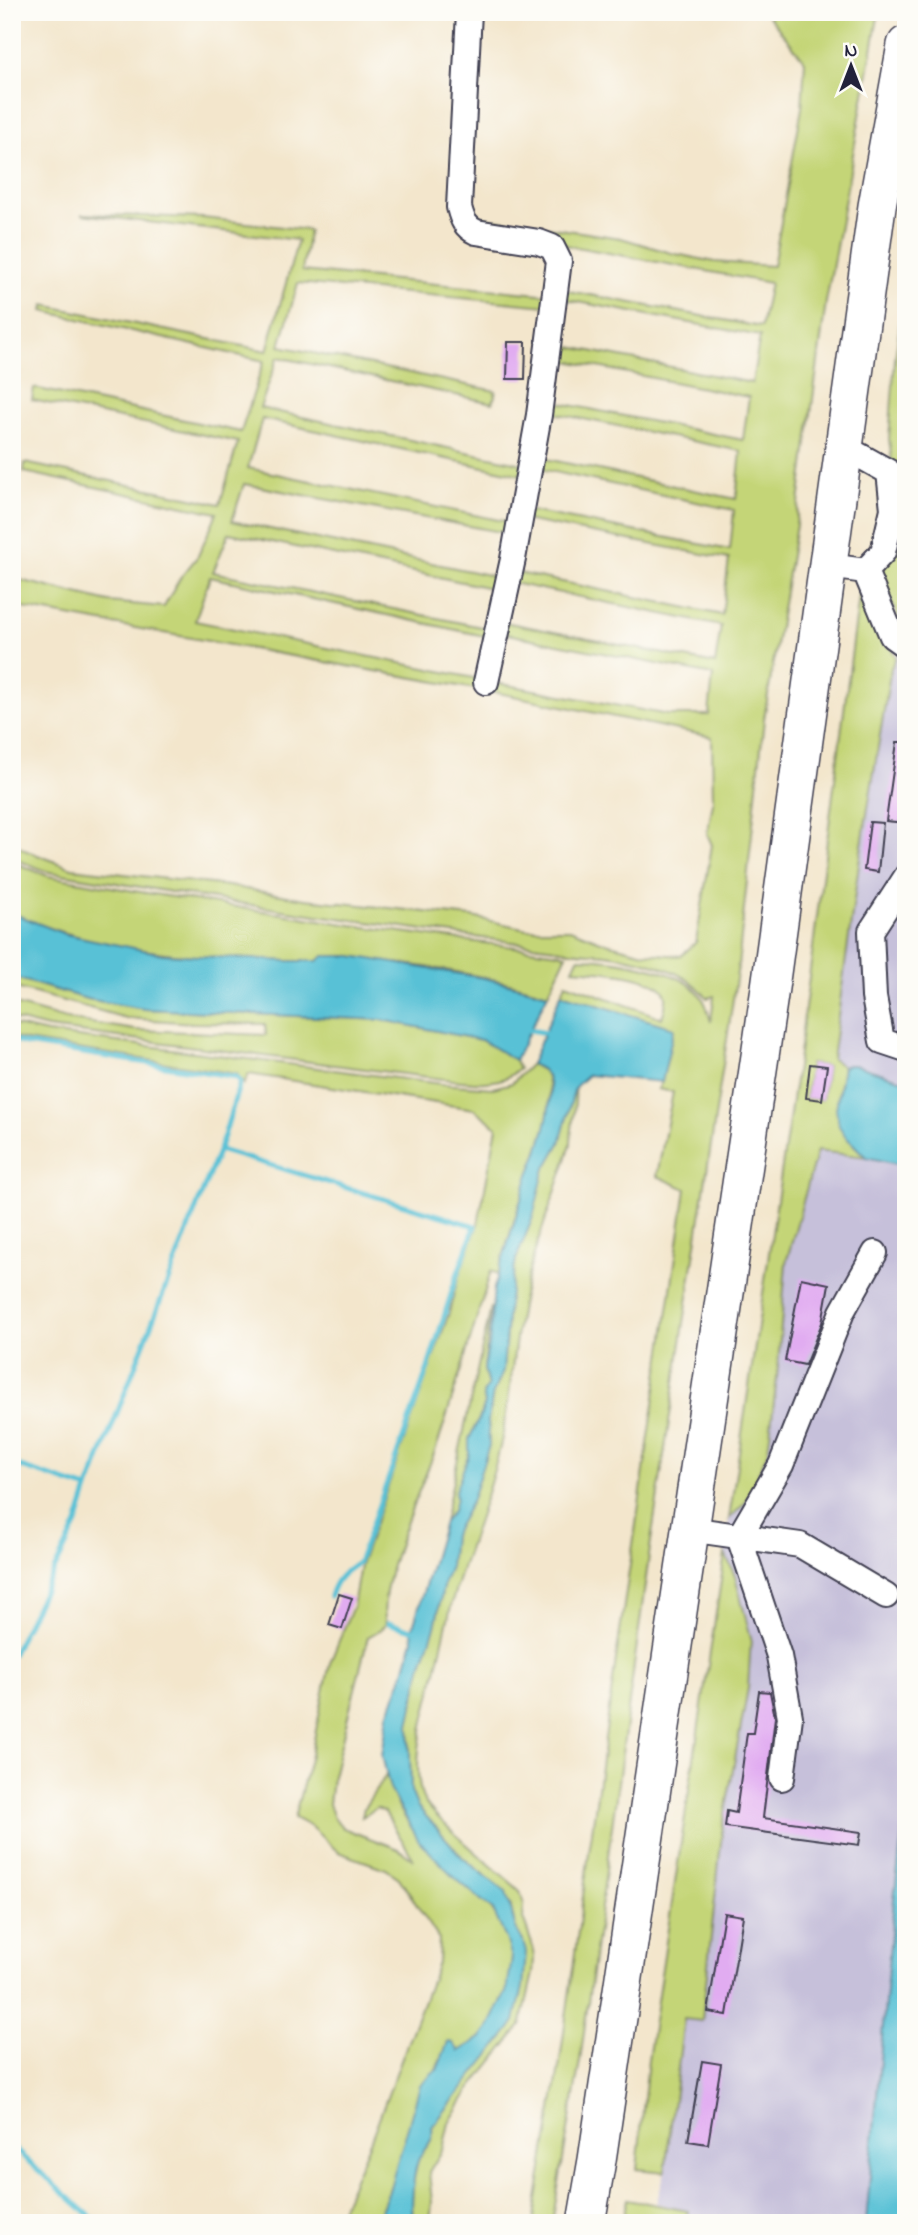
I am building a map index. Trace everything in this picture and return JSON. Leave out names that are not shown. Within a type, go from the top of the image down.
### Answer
[{"type":"highway","points":[[586,2223],[769,995],[846,448],[877,206],[906,45]]},
{"type":"street","points":[[469,12],[458,208],[465,225],[476,232],[539,242],[552,247],[559,261],[539,415],[513,559],[486,682]]},
{"type":"street","points":[[846,448],[889,472],[893,509],[883,552],[865,571]]},
{"type":"street","points":[[829,566],[865,571]]},
{"type":"street","points":[[865,571],[892,636],[906,646]]},
{"type":"street","points":[[906,877],[872,931],[874,997],[882,1041],[906,1049]]},
{"type":"street","points":[[782,1778],[790,1717],[779,1656],[740,1537],[781,1465],[842,1312],[875,1253]]},
{"type":"street","points":[[689,1529],[800,1545],[886,1595]]},
{"type":"shaded area","points":[[906,635],[906,1081],[856,1065],[843,1067],[832,1059],[860,857],[891,668]]},
{"type":"shaded area","points":[[818,1150],[906,1166],[904,1820],[894,1899],[866,2223],[685,2223],[688,2211],[656,2203],[665,2172],[684,2018],[701,2021],[723,1824],[748,1688],[751,1638],[735,1576],[725,1554],[729,1519],[745,1503],[777,1378],[786,1263]]},
{"type":"green space","points":[[765,12],[879,12],[826,302],[796,525],[764,719],[738,966],[651,1541],[580,2061],[552,2223],[533,2223],[560,2061],[686,1189],[657,1176],[673,1092],[658,1089],[674,1029],[561,994],[566,983],[662,1018],[666,996],[661,988],[639,978],[573,969],[578,958],[624,962],[675,977],[698,992],[711,1022],[714,996],[707,998],[687,980],[661,967],[619,956],[573,952],[288,911],[49,872],[12,858],[12,842],[27,851],[72,868],[228,886],[305,899],[472,917],[527,929],[570,929],[606,943],[644,953],[681,956],[696,942],[712,845],[707,834],[713,803],[712,737],[489,691],[491,682],[668,715],[709,715],[713,675],[502,633],[504,622],[715,664],[721,626],[512,583],[514,572],[722,615],[729,559],[524,520],[526,510],[730,550],[734,510],[535,468],[537,457],[736,499],[741,451],[544,411],[545,400],[743,440],[749,397],[552,358],[555,344],[752,383],[760,336],[562,299],[563,290],[761,327],[770,283],[560,244],[479,224],[465,202],[480,216],[492,219],[621,238],[671,253],[715,262],[773,266],[802,108],[805,61]]},
{"type":"green space","points":[[81,214],[203,218],[309,230],[302,271],[549,295],[547,306],[298,283],[280,346],[496,391],[493,403],[278,357],[260,408],[523,464],[521,475],[262,419],[248,468],[513,523],[511,534],[244,484],[232,521],[503,578],[500,590],[229,533],[213,572],[491,629],[489,637],[210,577],[195,621],[479,679],[476,689],[12,606],[12,578],[109,602],[164,607],[180,578],[198,556],[217,513],[24,472],[25,463],[220,504],[238,442],[32,400],[34,388],[241,432],[264,361],[43,311],[44,305],[267,351],[298,240]]},
{"type":"green space","points":[[906,283],[906,383],[902,440],[906,441],[906,633],[877,572],[896,552],[903,486],[892,462],[889,439],[895,358]]},
{"type":"green space","points":[[861,581],[882,633],[896,657],[891,668],[860,857],[832,1059],[843,1067],[837,1106],[840,1125],[866,1157],[817,1151],[786,1263],[768,1451],[745,1503],[729,1519],[799,1054]],"holes":[[[810,1064],[827,1066],[822,1100],[806,1098]]]},
{"type":"green space","points":[[12,862],[48,876],[134,891],[364,927],[567,954],[548,994],[480,976],[412,965],[219,958],[148,951],[78,936],[12,913]]},
{"type":"green space","points":[[12,977],[87,999],[144,1009],[383,1020],[481,1040],[515,1060],[519,1069],[502,1079],[473,1082],[48,1028],[12,1019],[12,1004],[66,1019],[135,1030],[266,1035],[265,1024],[193,1023],[126,1018],[12,987]]},
{"type":"green space","points":[[12,1025],[47,1033],[442,1084],[493,1088],[512,1083],[531,1064],[545,1072],[549,1098],[543,1136],[498,1274],[491,1271],[439,1440],[394,1559],[385,1606],[386,1624],[368,1637],[332,1780],[329,1804],[334,1818],[343,1828],[398,1849],[414,1860],[385,1812],[377,1808],[362,1817],[364,1808],[386,1775],[398,1805],[425,1846],[494,1913],[505,1934],[512,1958],[508,1989],[488,2030],[473,2045],[440,2060],[376,2223],[338,2223],[343,2204],[370,2142],[438,1963],[439,1939],[399,1878],[386,1869],[338,1852],[310,1826],[294,1818],[310,1759],[330,1663],[353,1606],[360,1566],[478,1224],[497,1127],[474,1109],[249,1074],[244,1084],[237,1074],[27,1041],[12,1037]]},
{"type":"green space","points":[[575,1086],[571,1144],[525,1285],[500,1447],[453,1597],[418,1756],[419,1783],[427,1805],[520,1891],[524,1905],[523,1918],[532,1944],[533,1973],[521,2026],[468,2092],[449,2123],[443,2149],[429,2172],[432,2203],[430,2223],[414,2223],[414,2179],[420,2156],[431,2140],[432,2127],[515,2021],[523,1941],[516,1929],[510,1903],[483,1873],[463,1858],[417,1806],[411,1791],[409,1725],[421,1667],[435,1627],[450,1566],[453,1535],[471,1502],[489,1445],[488,1420],[504,1359],[508,1304],[516,1259],[544,1171],[560,1143]]},
{"type":"green space","points":[[491,1307],[484,1369],[488,1387],[483,1394],[485,1403],[469,1439],[469,1454],[453,1511],[444,1522]]},
{"type":"green space","points":[[725,1554],[735,1576],[751,1638],[748,1688],[723,1824],[702,2021],[684,2019],[665,2172],[637,2169],[648,2060]]},
{"type":"green space","points":[[627,2199],[688,2211],[685,2223],[622,2223]]},
{"type":"water","points":[[12,913],[65,934],[163,954],[288,961],[317,961],[324,956],[352,956],[484,978],[548,994],[515,1060],[481,1040],[383,1020],[144,1009],[87,999],[12,977]]},
{"type":"water","points":[[561,994],[674,1028],[662,1082],[588,1075],[575,1087],[560,1143],[544,1171],[533,1217],[516,1259],[508,1304],[503,1372],[493,1393],[488,1420],[489,1445],[471,1502],[453,1535],[450,1566],[435,1627],[421,1667],[409,1725],[411,1791],[417,1806],[463,1858],[506,1892],[516,1929],[526,1952],[523,1987],[515,2021],[432,2127],[431,2140],[420,2156],[414,2179],[414,2223],[376,2223],[389,2191],[420,2086],[437,2070],[448,2042],[453,2043],[459,2051],[482,2037],[507,1990],[512,1958],[493,1910],[454,1877],[419,1841],[390,1789],[382,1755],[388,1715],[413,1640],[412,1630],[444,1522],[453,1511],[455,1491],[469,1454],[469,1439],[485,1403],[483,1394],[488,1386],[484,1369],[489,1346],[494,1288],[542,1139],[549,1108],[549,1082],[544,1072],[531,1064]]},
{"type":"water","points":[[847,1065],[906,1081],[906,1166],[866,1157],[839,1126],[836,1109],[843,1067]]},
{"type":"water","points":[[906,1765],[906,2223],[866,2223],[894,1899],[904,1820]]},
{"type":"building","points":[[508,342],[526,342],[525,379],[507,379]]},
{"type":"building","points":[[897,742],[906,742],[906,823],[886,821]]},
{"type":"building","points":[[870,822],[883,823],[878,872],[864,870]]},
{"type":"building","points":[[810,1064],[827,1066],[822,1100],[806,1098]]},
{"type":"building","points":[[801,1278],[829,1284],[822,1323],[805,1365],[785,1361]]},
{"type":"building","points":[[339,1594],[352,1598],[342,1629],[329,1625]]},
{"type":"building","points":[[759,1691],[770,1692],[775,1717],[763,1818],[861,1832],[859,1845],[725,1827],[727,1811],[736,1813],[747,1733],[753,1733]]},
{"type":"building","points":[[724,1913],[743,1916],[727,2015],[708,2012]]},
{"type":"building","points":[[702,2061],[721,2064],[708,2144],[688,2141]]},
{"type":"waterway","points":[[526,1029],[550,1034]]},
{"type":"waterway","points":[[12,1040],[236,1077],[240,1082],[224,1136],[89,1486],[77,1524],[12,1655]]},
{"type":"waterway","points":[[219,1150],[475,1226],[427,1371],[358,1563],[340,1576],[330,1596]]},
{"type":"waterway","points":[[12,1464],[88,1489]]},
{"type":"waterway","points":[[388,1623],[412,1630]]},
{"type":"waterway","points":[[12,2147],[98,2223]]}]
